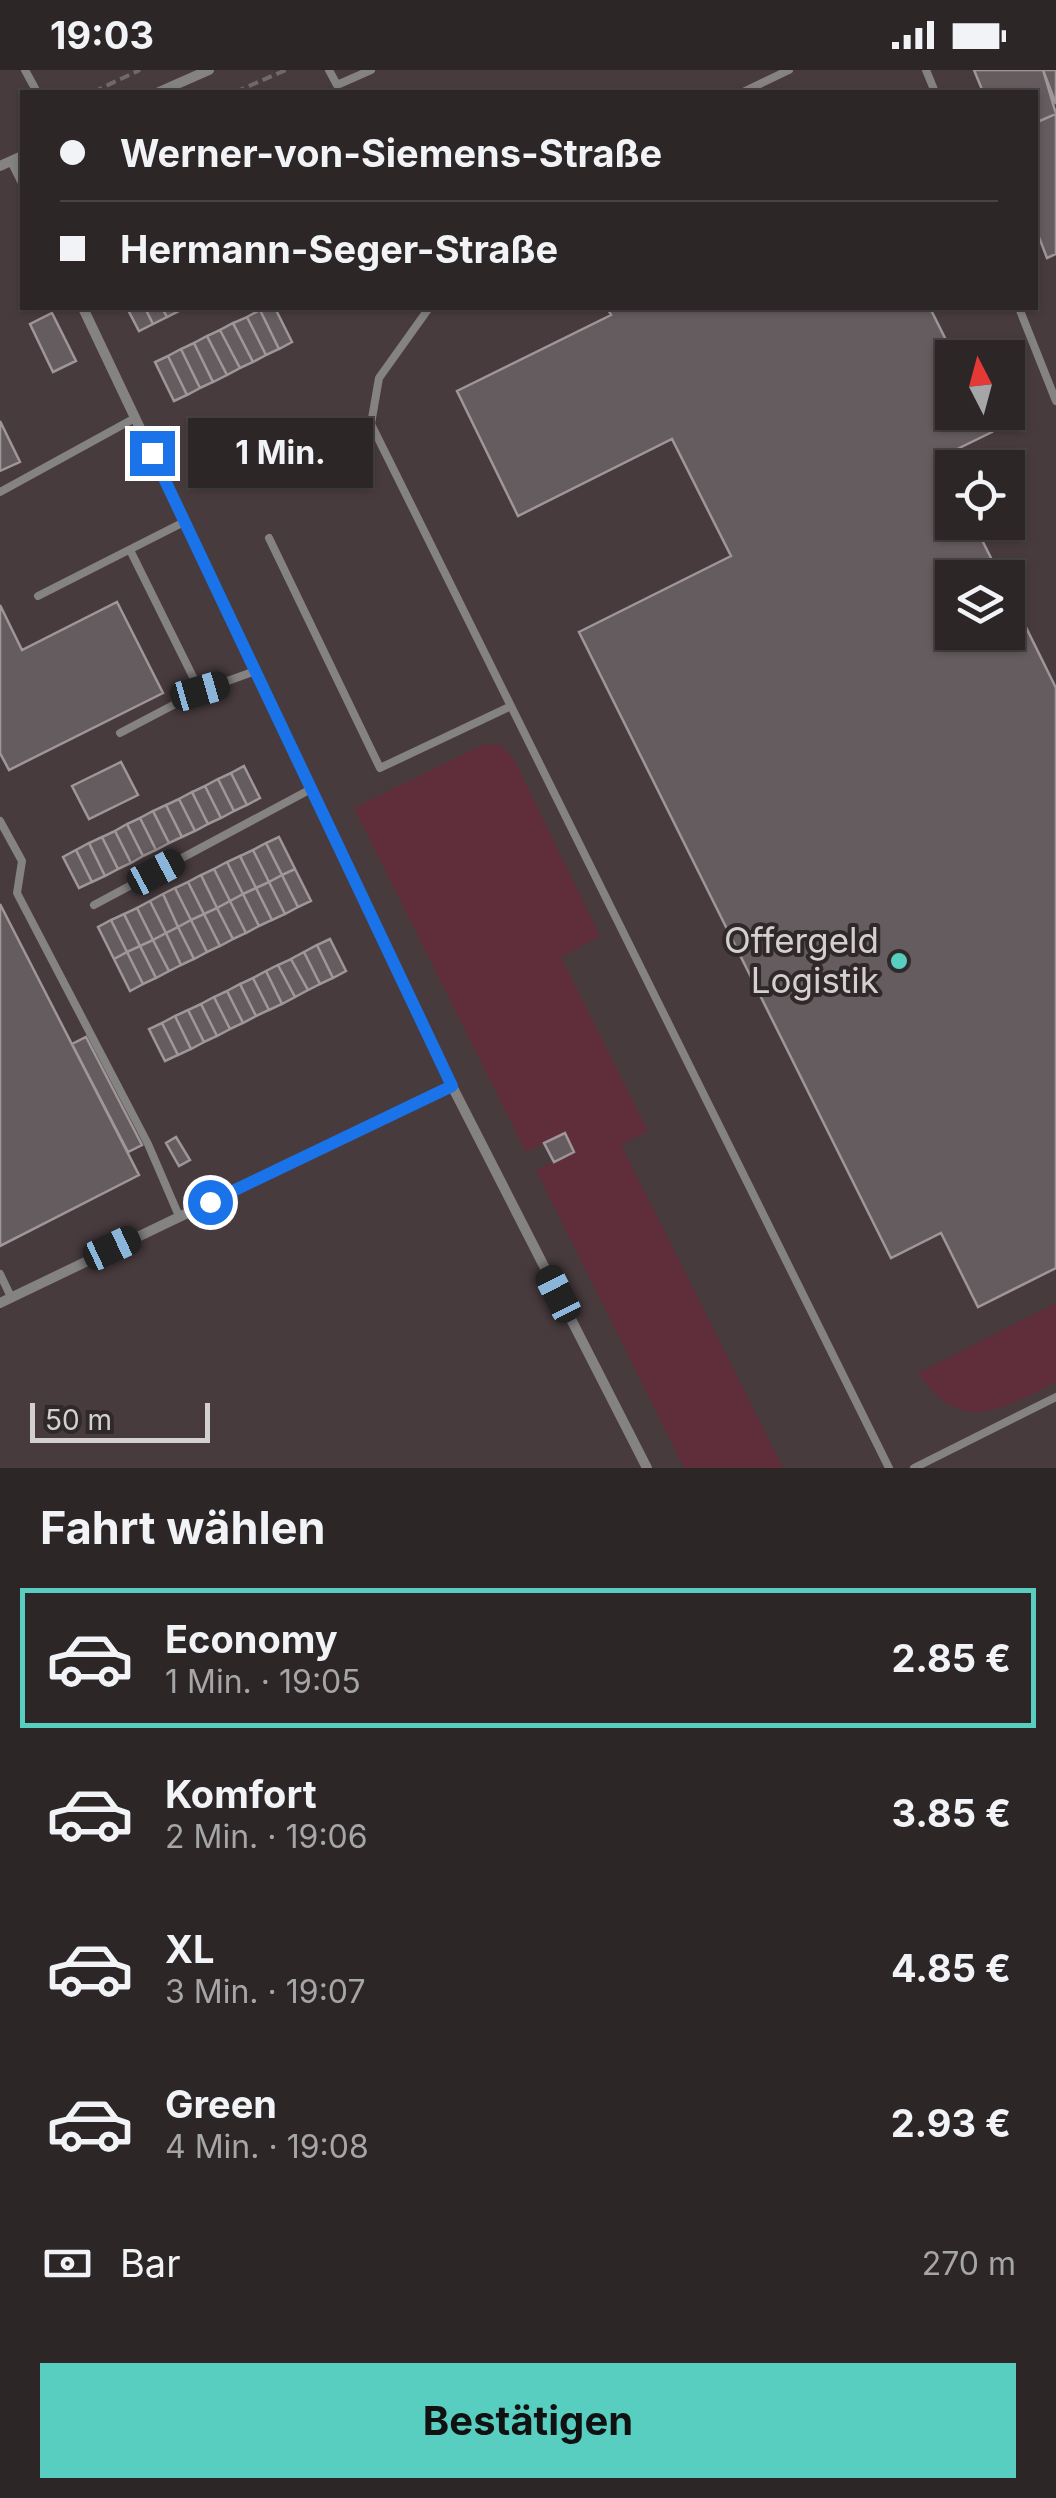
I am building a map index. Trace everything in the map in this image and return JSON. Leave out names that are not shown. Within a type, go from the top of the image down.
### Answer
[{"type":"street","points":[[172,90],[202,71]]},
{"type":"street","points":[[0,166],[17,159]]},
{"type":"street","points":[[84,310],[452,1086],[647,1468]]},
{"type":"street","points":[[6,1300],[452,1086]]},
{"type":"lane","points":[[329,70],[337,86],[372,70]]},
{"type":"lane","points":[[747,90],[789,70]]},
{"type":"lane","points":[[428,310],[379,378],[371,424],[889,1468]]},
{"type":"lane","points":[[1021,310],[1056,401]]},
{"type":"lane","points":[[0,492],[135,418]]},
{"type":"lane","points":[[38,596],[184,522]]},
{"type":"lane","points":[[268,538],[380,768],[511,706]]},
{"type":"lane","points":[[130,550],[200,691]]},
{"type":"lane","points":[[120,733],[200,691],[255,671]]},
{"type":"lane","points":[[94,905],[311,789]]},
{"type":"lane","points":[[0,820],[22,861],[18,893],[148,1144],[179,1216]]},
{"type":"lane","points":[[0,1274],[6,1300]]},
{"type":"lane","points":[[914,1468],[1056,1397]]},
{"type":"path","points":[[106,89],[140,70]]},
{"type":"path","points":[[240,90],[286,70]]},
{"type":"shaded area","points":[[0,70],[1056,70],[1056,1468],[0,1468]]},
{"type":"shaded area","points":[[482,745],[501,745],[514,759],[600,936],[561,957],[648,1131],[621,1145],[783,1468],[684,1468],[536,1170],[574,1152],[565,1133],[526,1152],[354,808]]},
{"type":"shaded area","points":[[1056,1303],[1056,1382],[999,1408],[966,1411],[934,1393],[918,1373]]},
{"type":"building","points":[[974,70],[1043,70],[1056,114],[1038,122],[1038,90],[982,90]]},
{"type":"building","points":[[1043,70],[1056,70],[1056,104]]},
{"type":"building","points":[[1056,114],[1056,254],[1047,258],[1038,235],[1038,122]]},
{"type":"building","points":[[128,310],[146,310],[153,324],[139,331]]},
{"type":"building","points":[[146,310],[163,310],[167,317],[153,324]]},
{"type":"building","points":[[163,310],[181,310],[167,317]]},
{"type":"building","points":[[260,310],[276,310],[292,342],[279,349]]},
{"type":"building","points":[[260,310],[279,349],[266,355],[247,317]]},
{"type":"building","name":"Offergeld Logistik","points":[[608,310],[931,310],[946,340],[935,340],[935,430],[992,432],[955,450],[935,450],[935,540],[982,540],[992,560],[935,560],[935,650],[1025,650],[1025,625],[1056,688],[1056,1268],[978,1307],[941,1233],[891,1258],[579,632],[731,556],[672,439],[518,516],[457,391],[611,315]]},
{"type":"building","points":[[52,313],[76,361],[53,372],[30,324]]},
{"type":"building","points":[[247,317],[266,355],[253,362],[233,323]]},
{"type":"building","points":[[233,323],[253,362],[240,368],[220,330]]},
{"type":"building","points":[[220,330],[240,368],[227,375],[207,336]]},
{"type":"building","points":[[207,336],[227,375],[213,382],[194,343]]},
{"type":"building","points":[[194,343],[213,382],[200,388],[181,349]]},
{"type":"building","points":[[181,349],[200,388],[187,395],[168,356]]},
{"type":"building","points":[[168,356],[187,395],[174,401],[155,362]]},
{"type":"building","points":[[0,421],[20,462],[0,471]]},
{"type":"building","points":[[117,602],[163,693],[9,770],[0,753],[0,605],[22,650]]},
{"type":"building","points":[[121,762],[138,795],[89,819],[72,786]]},
{"type":"building","points":[[244,766],[260,798],[247,805],[231,773]]},
{"type":"building","points":[[231,773],[247,805],[234,811],[218,779]]},
{"type":"building","points":[[218,779],[234,811],[221,818],[205,786]]},
{"type":"building","points":[[205,786],[221,818],[208,824],[192,792]]},
{"type":"building","points":[[192,792],[208,824],[195,831],[179,799]]},
{"type":"building","points":[[179,799],[195,831],[182,837],[166,805]]},
{"type":"building","points":[[166,805],[182,837],[169,843],[153,811]]},
{"type":"building","points":[[153,811],[169,843],[156,850],[140,818]]},
{"type":"building","points":[[140,818],[156,850],[143,856],[127,824]]},
{"type":"building","points":[[127,824],[143,856],[131,863],[115,831]]},
{"type":"building","points":[[115,831],[131,863],[118,869],[102,837]]},
{"type":"building","points":[[102,837],[118,869],[105,876],[89,843]]},
{"type":"building","points":[[279,837],[295,869],[282,875],[266,843]]},
{"type":"building","points":[[89,843],[105,876],[92,882],[76,850]]},
{"type":"building","points":[[266,843],[282,875],[269,882],[253,850]]},
{"type":"building","points":[[76,850],[92,882],[79,888],[63,857]]},
{"type":"building","points":[[253,850],[269,882],[256,888],[240,856]]},
{"type":"building","points":[[240,856],[256,888],[243,894],[227,862]]},
{"type":"building","points":[[227,862],[243,894],[230,901],[214,869]]},
{"type":"building","points":[[214,869],[230,901],[217,908],[201,875]]},
{"type":"building","points":[[295,869],[311,901],[298,907],[282,875]]},
{"type":"building","points":[[201,875],[217,908],[204,914],[188,882]]},
{"type":"building","points":[[282,875],[298,907],[285,914],[269,882]]},
{"type":"building","points":[[188,882],[204,914],[191,920],[175,888]]},
{"type":"building","points":[[269,882],[285,914],[272,920],[256,888]]},
{"type":"building","points":[[175,888],[191,920],[178,927],[163,894]]},
{"type":"building","points":[[256,888],[272,920],[259,926],[243,894]]},
{"type":"building","points":[[163,894],[178,927],[166,933],[150,901]]},
{"type":"building","points":[[243,894],[259,926],[246,933],[230,901]]},
{"type":"building","points":[[150,901],[166,933],[153,940],[137,908]]},
{"type":"building","points":[[230,901],[246,933],[233,939],[217,908]]},
{"type":"building","points":[[0,904],[139,1175],[0,1246]]},
{"type":"building","points":[[137,908],[153,940],[140,946],[124,914]]},
{"type":"building","points":[[217,908],[233,939],[220,946],[204,914]]},
{"type":"building","points":[[124,914],[140,946],[127,952],[111,920]]},
{"type":"building","points":[[204,914],[220,946],[207,952],[191,920]]},
{"type":"building","points":[[111,920],[127,952],[114,959],[98,927]]},
{"type":"building","points":[[191,920],[207,952],[194,959],[178,927]]},
{"type":"building","points":[[178,927],[194,959],[181,965],[166,933]]},
{"type":"building","points":[[166,933],[181,965],[169,971],[153,940]]},
{"type":"building","points":[[330,939],[346,971],[333,978],[317,945]]},
{"type":"building","points":[[153,940],[169,971],[156,978],[140,946]]},
{"type":"building","points":[[317,945],[333,978],[320,984],[304,952]]},
{"type":"building","points":[[140,946],[156,978],[143,984],[127,952]]},
{"type":"building","points":[[127,952],[143,984],[130,991],[114,959]]},
{"type":"building","points":[[304,952],[320,984],[308,990],[291,959]]},
{"type":"building","points":[[291,959],[308,990],[295,997],[278,965]]},
{"type":"building","points":[[278,965],[295,997],[282,1004],[266,971]]},
{"type":"building","points":[[266,971],[282,1004],[269,1010],[253,978]]},
{"type":"building","points":[[253,978],[269,1010],[256,1016],[240,984]]},
{"type":"building","points":[[240,984],[256,1016],[243,1023],[227,991]]},
{"type":"building","points":[[227,991],[243,1023],[230,1029],[214,997]]},
{"type":"building","points":[[214,997],[230,1029],[217,1036],[201,1004]]},
{"type":"building","points":[[201,1004],[217,1036],[204,1042],[188,1010]]},
{"type":"building","points":[[188,1010],[204,1042],[191,1049],[175,1016]]},
{"type":"building","points":[[175,1016],[191,1049],[178,1055],[162,1023]]},
{"type":"building","points":[[162,1023],[178,1055],[165,1061],[149,1029]]},
{"type":"building","points":[[86,1037],[142,1145],[128,1152],[72,1044]]},
{"type":"building","points":[[565,1133],[574,1152],[554,1162],[544,1143]]},
{"type":"building","points":[[176,1137],[190,1160],[179,1166],[166,1143]]},
{"type":"place","name":"Offergeld Logistik","points":[[899,961]]},
{"type":"route","points":[[152,453],[452,1086],[210,1202]]}]
